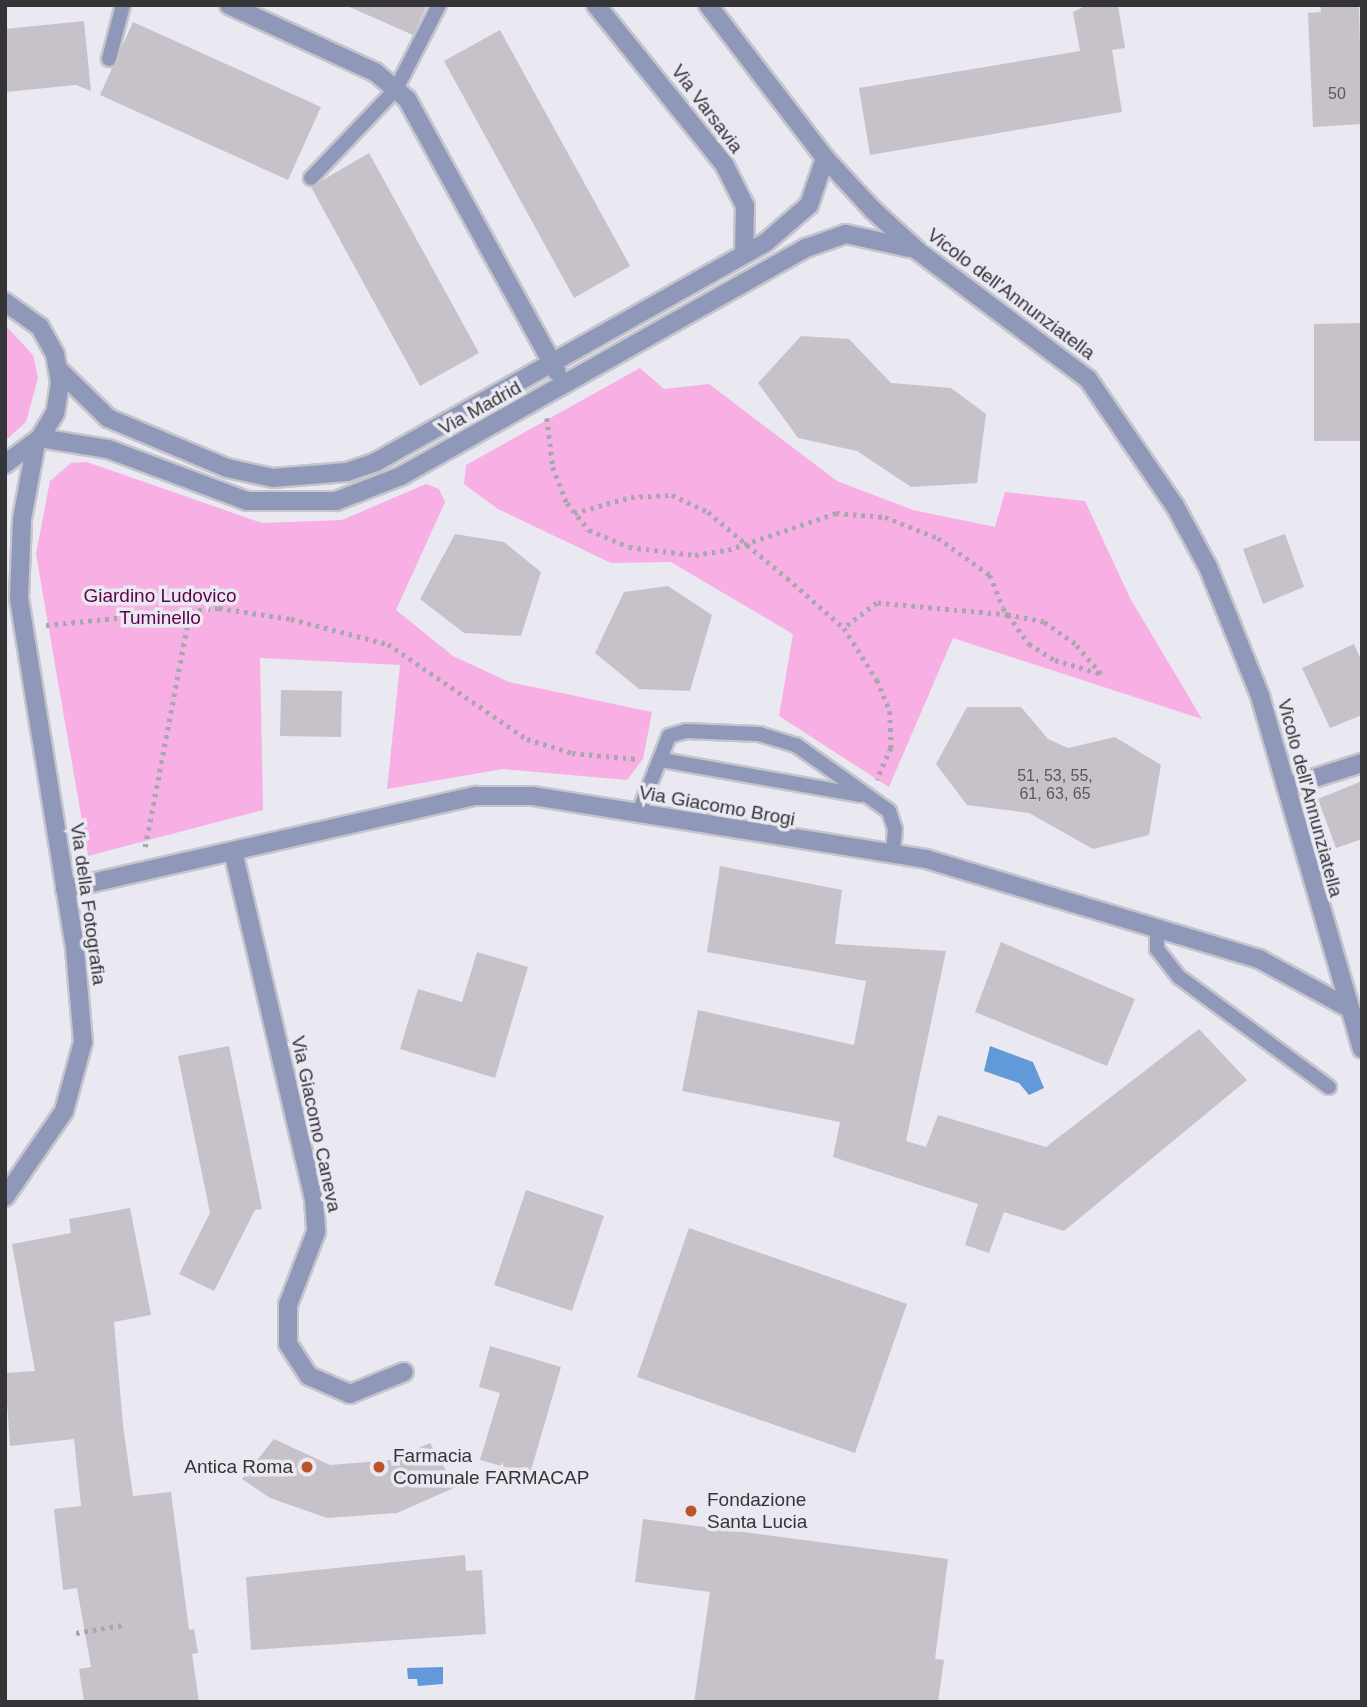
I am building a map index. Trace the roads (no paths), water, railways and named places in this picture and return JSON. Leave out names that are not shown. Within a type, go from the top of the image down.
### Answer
[{"type":"street","points":[[229,5],[376,72],[396,89],[564,384]]},
{"type":"street","name":"Via Varsavia","points":[[596,5],[724,164],[745,206],[744,254]]},
{"type":"street","name":"Vicolo dell'Annunziatella","points":[[708,5],[825,158],[918,251],[1069,362],[1128,432],[1208,567],[1260,696],[1345,1006],[1362,1049]]},
{"type":"street","name":"Via Madrid","points":[[58,369],[88,404],[138,433],[244,474],[305,478],[376,462],[744,254],[798,218],[816,190],[825,158]]},
{"type":"street","name":"Via Madrid","points":[[38,441],[108,449],[247,500],[321,503],[386,484],[824,240],[863,235],[918,251]]},
{"type":"street","points":[[5,464],[38,441],[57,405],[58,369],[40,327],[9,302]]},
{"type":"street","points":[[621,324],[634,347]]},
{"type":"street","name":"Via della Fotografia","points":[[5,1197],[64,1111],[79,1071],[82,1015],[19,598],[22,519],[38,441]]},
{"type":"street","name":"Via della Fotografia","points":[[5,567],[19,598]]},
{"type":"street","points":[[1286,787],[1362,763]]},
{"type":"street","name":"Via Giacomo Brogi","points":[[65,890],[476,796],[533,796],[926,859],[1157,931],[1259,959],[1345,1006]]},
{"type":"street","name":"Via Giacomo Caneva","points":[[233,851],[314,1200],[316,1232],[288,1306],[288,1344],[309,1376],[350,1394],[387,1384],[404,1372]]},
{"type":"lane","points":[[109,59],[123,5]]},
{"type":"lane","points":[[311,178],[396,89],[439,5]]},
{"type":"lane","points":[[638,814],[662,760],[669,736],[676,732],[768,736],[796,745],[894,818],[893,854]]},
{"type":"lane","points":[[662,760],[864,795]]},
{"type":"lane","points":[[1157,931],[1157,949],[1178,977],[1329,1087]]},
{"type":"water","points":[[990,1046],[1033,1062],[1044,1088],[1029,1095],[1019,1083],[984,1071]]},
{"type":"water","points":[[443,1667],[443,1684],[418,1686],[417,1679],[408,1679],[407,1668]]},
{"type":"place","name":"Antica Roma","points":[[307,1467]]},
{"type":"place","name":"Farmacia Comunale FARMACAP","points":[[379,1467]]},
{"type":"place","name":"Fondazione Santa Lucia","points":[[691,1511]]},
{"type":"park label","name":"Giardino Ludovico Tuminello","points":[[160,607]]}]
